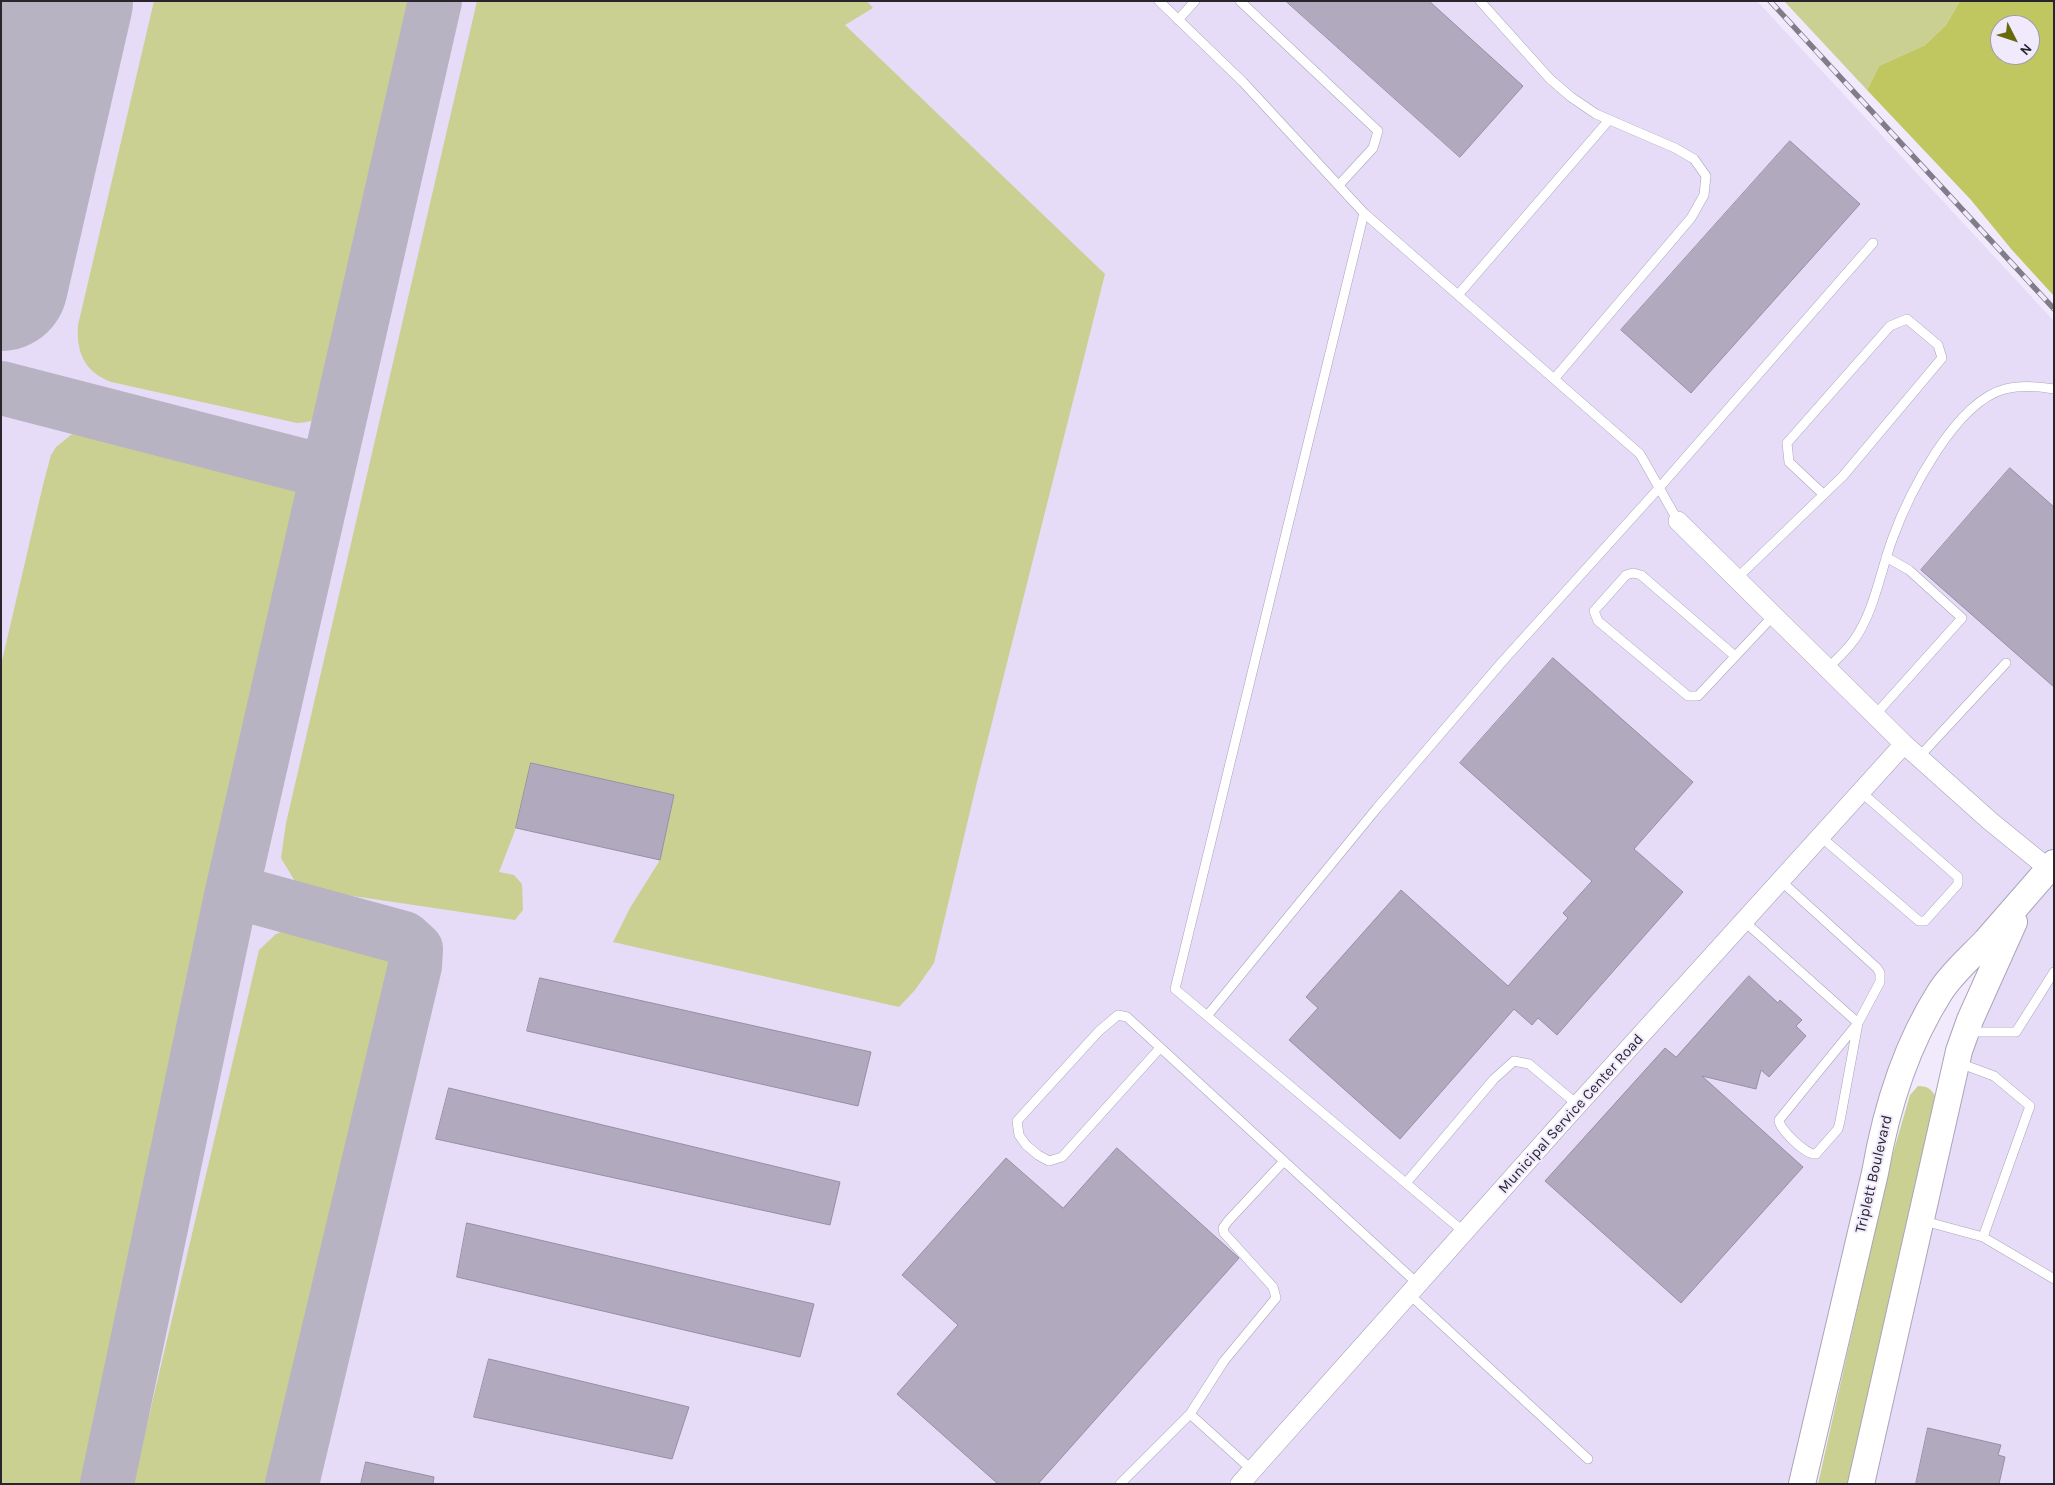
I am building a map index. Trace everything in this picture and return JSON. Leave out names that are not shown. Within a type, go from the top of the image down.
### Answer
[{"type":"main road","name":"Triplett Boulevard","points":[[1802,1484],[1875,1173],[1883,1129],[1896,1084],[1922,1023],[1942,990],[2051,866]]},
{"type":"main road","name":"Triplett Boulevard","points":[[1861,1484],[1956,1062],[1966,1032],[2023,900]]},
{"type":"street","points":[[1678,521],[1904,744],[1990,820],[2051,866]]},
{"type":"street","name":"Municipal Service Center Road","points":[[1246,1477],[1904,744]]},
{"type":"lane","points":[[1159,1],[1242,82],[1364,213],[1640,454],[1678,521]]},
{"type":"lane","points":[[1178,20],[1195,1]]},
{"type":"lane","points":[[1240,1],[1378,131],[1373,148],[1339,185]]},
{"type":"lane","points":[[1480,1],[1550,79],[1577,102],[1596,114],[1676,148],[1694,159],[1706,176],[1704,195],[1691,218],[1554,379]]},
{"type":"lane","points":[[1458,295],[1609,120]]},
{"type":"lane","points":[[1364,213],[1175,989],[1464,1232]]},
{"type":"lane","points":[[1207,1016],[1389,793],[1502,662],[1659,488],[1874,244]]},
{"type":"lane","points":[[1737,578],[1843,476],[1942,358],[1938,345],[1907,319],[1890,326],[1787,443],[1790,462],[1823,494]]},
{"type":"lane","points":[[1828,668],[1854,640],[1867,614],[1886,557],[1910,495],[1929,460],[1951,432],[1978,403],[2003,389],[2033,386],[2054,389]]},
{"type":"lane","points":[[1875,714],[1962,618],[1909,570],[1886,557]]},
{"type":"lane","points":[[1735,656],[1641,575],[1633,573],[1626,575],[1594,611],[1598,621],[1688,696],[1698,696],[1774,615]]},
{"type":"lane","points":[[1919,757],[2006,663]]},
{"type":"lane","points":[[1821,837],[1919,921],[1925,920],[1958,884],[1958,877],[1861,792]]},
{"type":"lane","points":[[1781,881],[1877,968],[1880,973],[1880,982],[1858,1023],[1779,1120],[1781,1128],[1812,1155],[1816,1154],[1838,1129],[1858,1023]]},
{"type":"lane","points":[[1744,922],[1858,1023]]},
{"type":"lane","points":[[1966,1032],[2016,1032],[2054,972]]},
{"type":"lane","points":[[1160,1048],[1062,1157],[1049,1160],[1038,1155],[1026,1145],[1019,1135],[1017,1121],[1100,1031],[1118,1015],[1127,1018],[1160,1048],[1284,1161],[1588,1459]]},
{"type":"lane","points":[[1406,1183],[1494,1079],[1514,1061],[1529,1064],[1578,1106]]},
{"type":"lane","points":[[1956,1062],[1994,1076],[2030,1106],[1983,1237]]},
{"type":"lane","points":[[1120,1484],[1190,1414],[1224,1361],[1276,1298],[1273,1287],[1224,1233],[1224,1228],[1228,1221],[1284,1161]]},
{"type":"lane","points":[[1920,1220],[1983,1237],[2054,1279]]},
{"type":"lane","points":[[1190,1414],[1246,1477]]},
{"type":"shaded area","points":[[1,1],[1757,1],[2054,321],[2054,1484],[1870,1484],[1944,1113],[2022,902],[1922,1023],[1802,1484],[1,1484]]},
{"type":"green space","points":[[1,1],[10,1],[1,39]]},
{"type":"green space","points":[[154,1],[431,1],[341,391],[330,411],[312,421],[297,423],[111,382],[95,373],[84,360],[81,353],[78,325]]},
{"type":"green space","points":[[477,1],[867,1],[873,8],[845,25],[1105,274],[977,782],[934,963],[915,990],[899,1007],[613,942],[630,908],[660,860],[674,795],[531,763],[516,828],[499,872],[514,875],[522,884],[523,910],[515,920],[299,888],[281,858],[286,823]]},
{"type":"green space","points":[[1784,1],[1960,1],[1946,25],[1925,45],[1879,66],[1867,90]]},
{"type":"green space","points":[[1960,1],[2054,1],[2054,296],[2012,250],[1971,200],[1867,90],[1879,66],[1925,45],[1946,25]]},
{"type":"green space","points":[[94,430],[287,475],[304,489],[311,517],[89,1484],[1,1484],[1,665],[51,455],[56,447],[71,435],[78,431]]},
{"type":"green space","points":[[300,924],[382,942],[398,964],[398,994],[284,1484],[133,1484],[259,950],[276,934]]},
{"type":"green space","points":[[1918,1086],[1930,1089],[1938,1100],[1850,1484],[1818,1484],[1889,1167],[1910,1095]]},
{"type":"building","points":[[1286,1],[1429,1],[1523,86],[1460,157]]},
{"type":"building","points":[[1790,141],[1860,204],[1691,393],[1621,330]]},
{"type":"building","points":[[2010,468],[2054,507],[2054,687],[1921,570]]},
{"type":"building","points":[[1553,658],[1693,782],[1634,849],[1683,892],[1557,1035],[1538,1018],[1532,1025],[1514,1009],[1400,1139],[1289,1040],[1318,1008],[1306,997],[1401,890],[1508,986],[1568,918],[1563,913],[1592,881],[1460,763]]},
{"type":"building","points":[[531,763],[674,795],[660,860],[516,828]]},
{"type":"building","points":[[1749,976],[1778,1003],[1780,1000],[1802,1020],[1796,1026],[1806,1036],[1769,1077],[1761,1070],[1756,1089],[1702,1076],[1803,1167],[1681,1303],[1545,1181],[1665,1048],[1676,1057]]},
{"type":"building","points":[[540,978],[871,1052],[858,1106],[527,1031]]},
{"type":"building","points":[[449,1088],[840,1182],[830,1225],[436,1139]]},
{"type":"building","points":[[1117,1148],[1239,1258],[1038,1484],[998,1484],[897,1394],[958,1325],[902,1275],[1006,1158],[1063,1208]]},
{"type":"building","points":[[467,1223],[814,1304],[800,1357],[457,1277]]},
{"type":"building","points":[[489,1359],[689,1407],[672,1459],[474,1417]]},
{"type":"building","points":[[1928,1428],[2001,1445],[1998,1455],[2005,1457],[1999,1484],[1916,1484]]},
{"type":"building","points":[[366,1462],[434,1477],[433,1484],[361,1484]]},
{"type":"taxiway","points":[[107,1484],[232,891],[435,1]]},
{"type":"taxiway","points":[[1,388],[327,472]]},
{"type":"taxiway","points":[[232,891],[404,938],[416,949],[415,966],[292,1484]]},
{"type":"runway","points":[[1,284],[66,1]]},
{"type":"railway","points":[[1770,1],[2054,309]]}]
